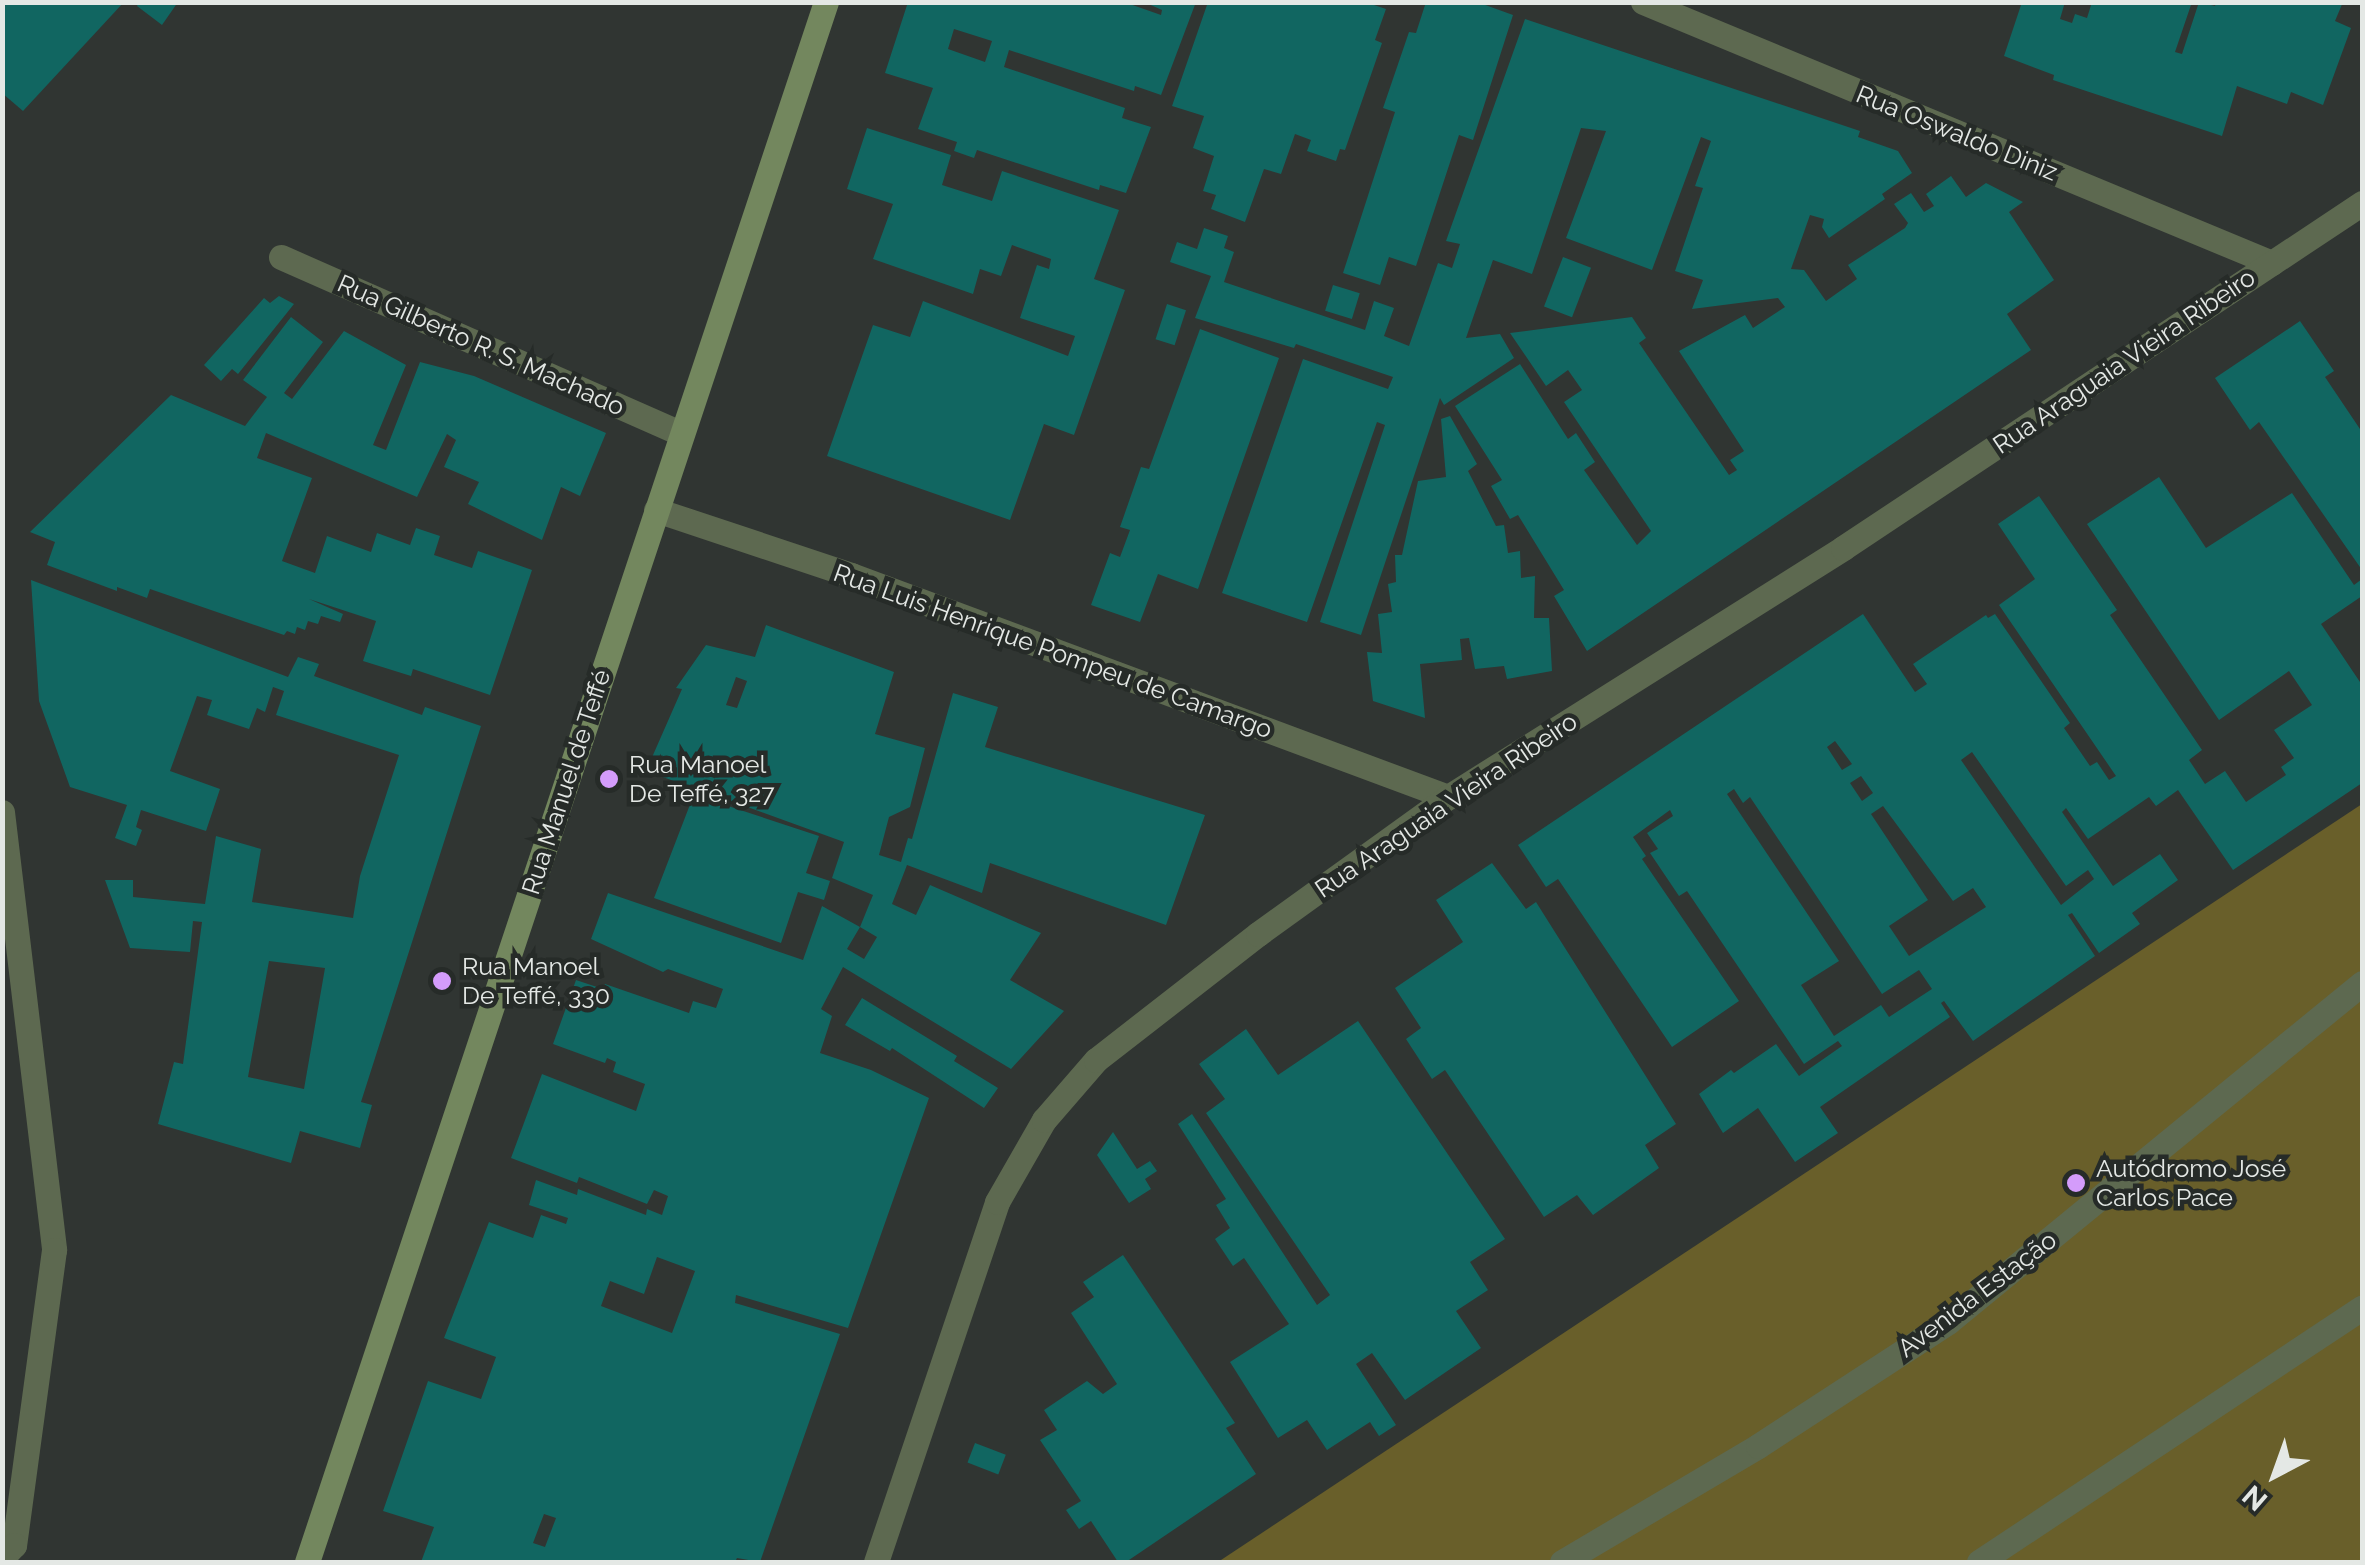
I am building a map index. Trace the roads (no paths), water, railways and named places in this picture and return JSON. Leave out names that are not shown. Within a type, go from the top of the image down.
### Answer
[{"type":"street","name":"Rua Manuel de Teffé","points":[[307,1562],[826,2]]},
{"type":"street","name":"Rua Oswaldo Diniz","points":[[1643,2],[2272,263]]},
{"type":"street","name":"Rua Araguaia Vieira Ribeiro","points":[[876,1562],[997,1202],[1044,1120],[1096,1060],[1258,934],[1448,797],[1843,548],[2362,204]]},
{"type":"street","name":"Rua Gilberto R. S. Machado","points":[[280,257],[682,434]]},
{"type":"street","name":"Rua Luis Henrique Pompeu de Camargo","points":[[656,510],[852,575],[1448,797]]},
{"type":"street","points":[[2,812],[54,1250],[14,1545],[2,1558]]},
{"type":"street","name":"Avenida Estação","points":[[1562,1562],[1758,1446],[1948,1322],[2362,984]]},
{"type":"street","points":[[1980,1562],[2362,1308]]},
{"type":"place","name":"Rua Manoel De Teffé, 327","points":[[609,779]]},
{"type":"place","name":"Rua Manoel De Teffé, 330","points":[[442,981]]},
{"type":"place","name":"Autódromo José Carlos Pace","points":[[2076,1183]]}]
